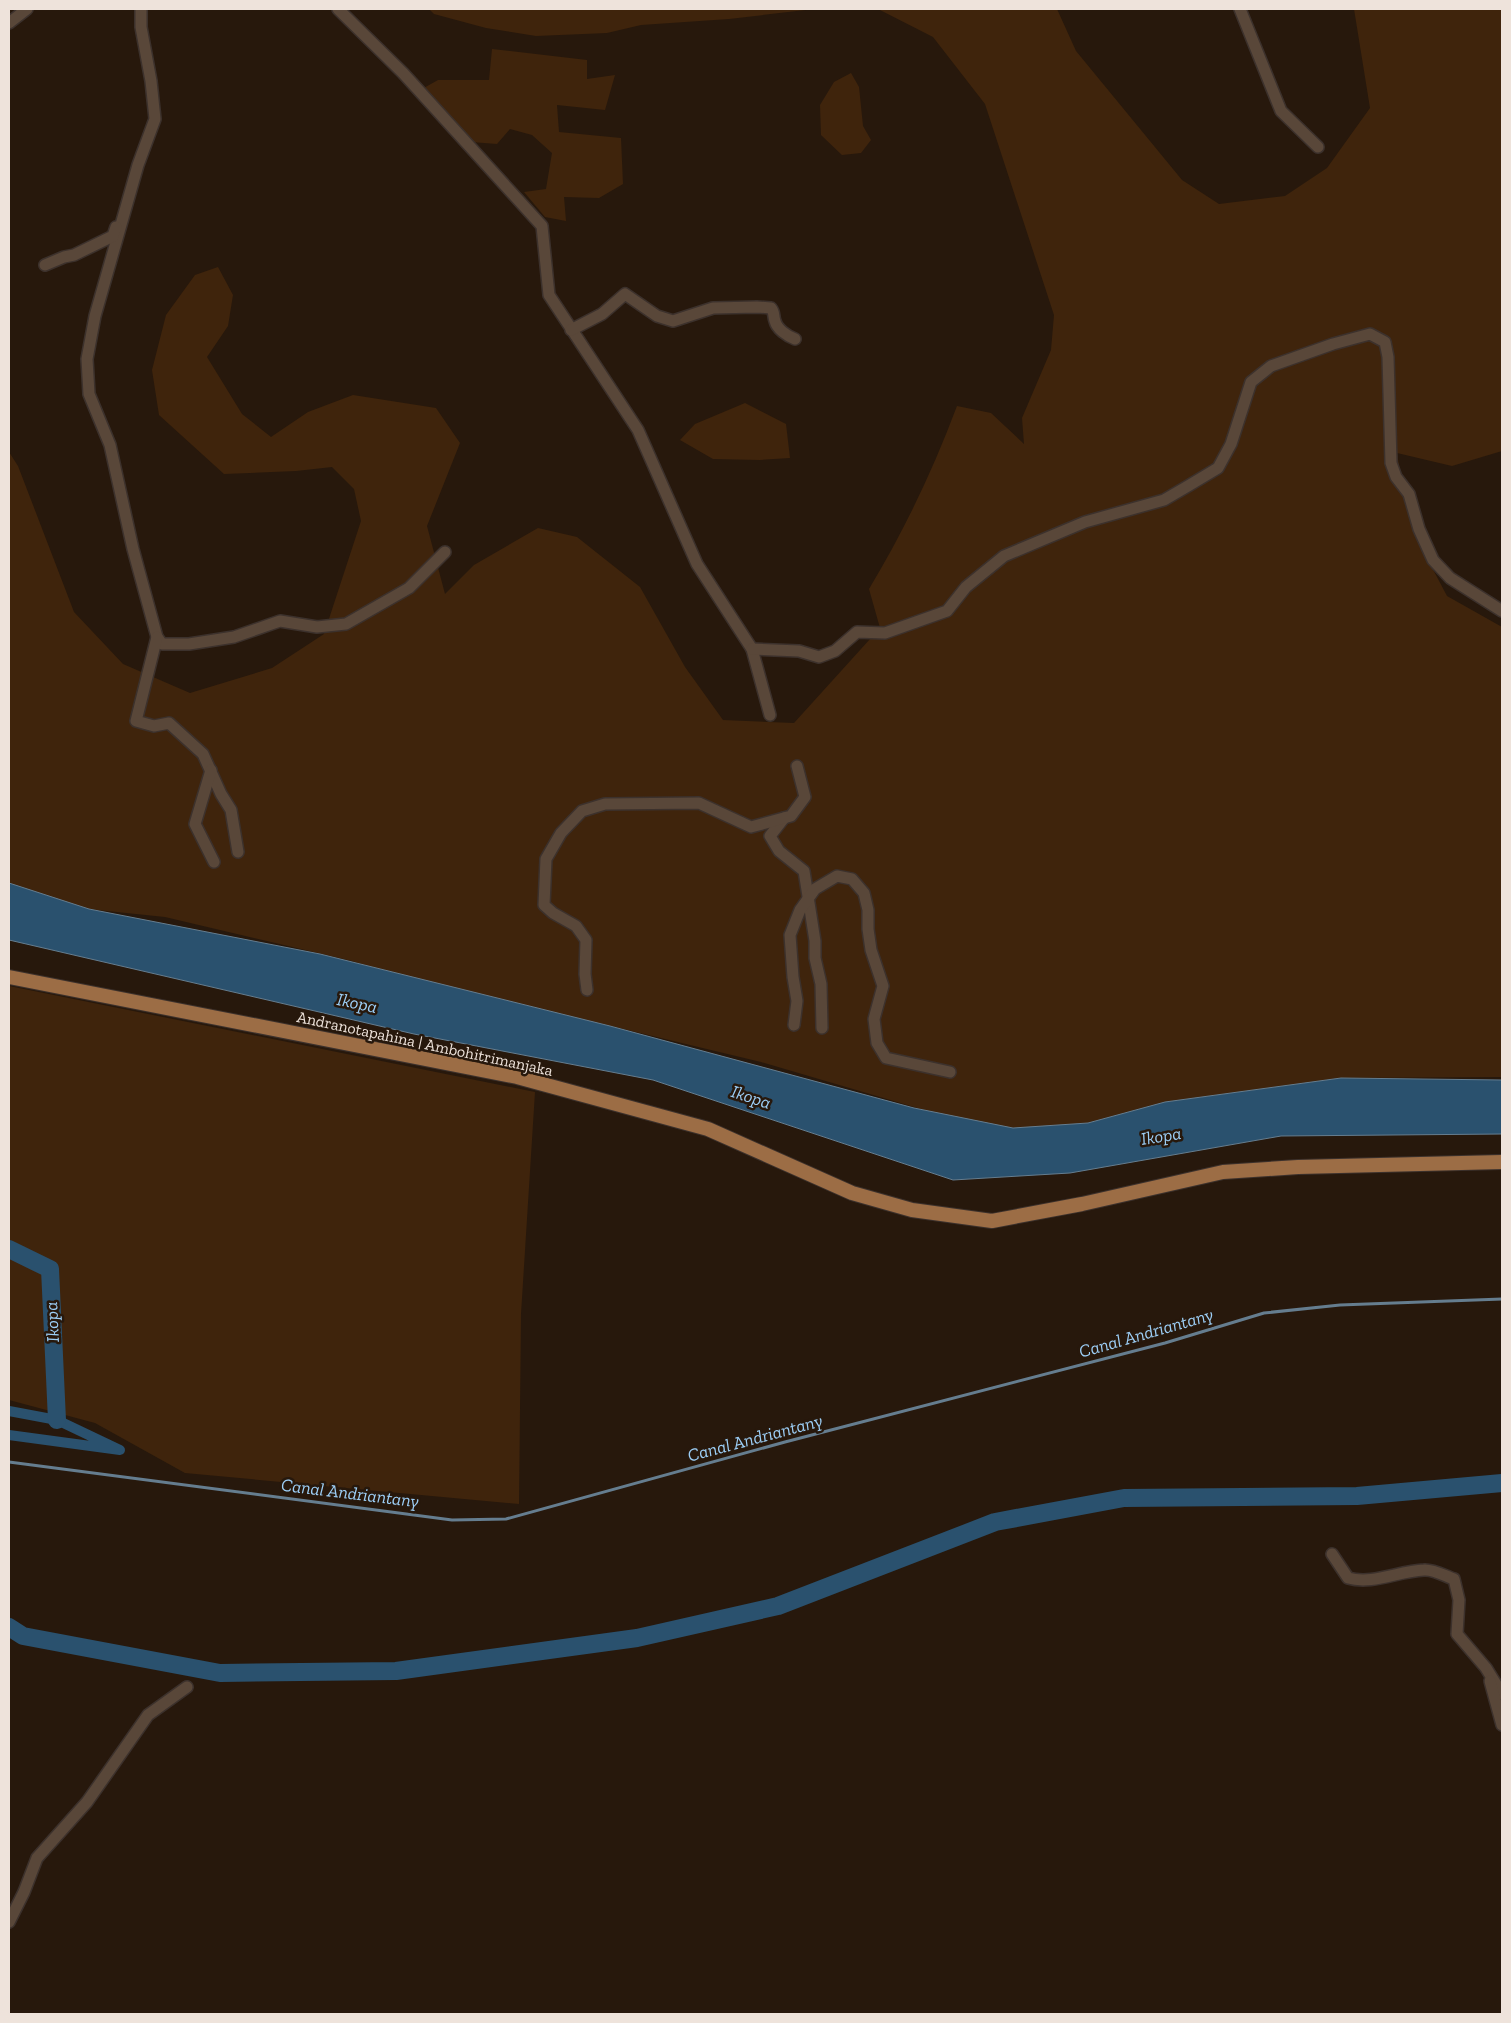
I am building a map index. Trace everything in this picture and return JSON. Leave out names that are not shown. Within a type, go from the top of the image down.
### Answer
[{"type":"main road","name":"Andranotapahina | Ambohitrimanjaka","points":[[9,977],[517,1076],[708,1129],[852,1193],[912,1210],[992,1221],[1082,1204],[1223,1172],[1298,1166],[1502,1162]]},
{"type":"street","points":[[9,23],[27,9]]},
{"type":"street","points":[[141,9],[141,27],[151,80],[154,119],[132,183],[95,316],[87,359],[89,394],[110,446],[132,549],[156,637],[162,644],[189,644],[234,637],[280,621],[317,627],[346,624],[409,588],[445,552]]},
{"type":"street","points":[[338,9],[402,73],[542,226],[549,295],[638,430],[697,564],[752,648],[770,715]]},
{"type":"street","points":[[1240,9],[1280,112],[1318,147]]},
{"type":"street","points":[[45,265],[64,256],[74,255],[113,236],[130,178],[148,130],[151,80]]},
{"type":"street","points":[[571,330],[602,314],[625,294],[657,316],[673,321],[714,308],[757,306],[771,308],[774,312],[774,322],[787,336],[795,339]]},
{"type":"street","points":[[752,648],[799,651],[819,657],[836,651],[857,632],[885,633],[947,611],[966,586],[1004,556],[1085,522],[1164,500],[1218,468],[1231,444],[1251,382],[1271,366],[1334,344],[1370,334],[1385,342],[1388,357],[1391,463],[1396,477],[1409,494],[1420,529],[1433,560],[1450,578],[1502,611]]},
{"type":"street","points":[[156,637],[136,721],[154,726],[169,723],[203,754],[221,794],[231,810],[238,852]]},
{"type":"street","points":[[587,990],[585,974],[586,940],[576,926],[553,913],[544,905],[546,859],[562,833],[582,811],[605,804],[699,803],[751,826],[791,816],[805,797],[797,766]]},
{"type":"street","points":[[211,770],[195,824],[214,862]]},
{"type":"street","points":[[784,818],[770,836],[779,851],[804,871],[815,941],[815,958],[821,984],[822,1028]]},
{"type":"street","points":[[794,1025],[798,1002],[793,977],[790,934],[800,910],[815,889],[837,876],[852,879],[864,893],[868,910],[871,950],[883,986],[874,1019],[877,1042],[886,1058],[950,1072]]},
{"type":"street","points":[[1332,1554],[1348,1578],[1361,1582],[1426,1569],[1454,1579],[1459,1600],[1457,1634],[1486,1668],[1502,1694]]},
{"type":"street","points":[[1486,1668],[1502,1725]]},
{"type":"street","points":[[9,1922],[24,1892],[37,1858],[87,1802],[148,1715],[187,1687]]},
{"type":"shaded area","points":[[429,9],[814,9],[729,19],[641,25],[607,33],[536,36],[486,28],[434,14]]},
{"type":"shaded area","points":[[878,9],[1057,9],[1076,51],[1182,180],[1219,204],[1285,196],[1327,168],[1370,108],[1354,9],[1502,9],[1502,451],[1452,466],[1397,453],[1404,495],[1428,560],[1447,596],[1502,627],[1502,1077],[1341,1078],[1165,1102],[1088,1123],[1029,1128],[982,1127],[761,1062],[565,1015],[448,990],[352,961],[165,917],[78,908],[9,883],[9,452],[18,466],[74,612],[123,664],[190,693],[272,668],[324,634],[361,521],[354,489],[332,467],[296,471],[224,474],[159,415],[152,370],[166,315],[195,275],[218,267],[233,295],[228,326],[207,357],[242,414],[271,437],[308,412],[353,395],[436,408],[460,443],[427,526],[445,594],[474,565],[538,528],[577,537],[640,587],[685,667],[723,720],[794,723],[880,628],[869,589],[917,500],[957,406],[991,413],[1024,444],[1022,418],[1051,350],[1054,315],[985,104],[933,37]]},
{"type":"shaded area","points":[[492,49],[587,60],[587,79],[615,75],[605,110],[557,105],[559,132],[621,138],[623,184],[599,198],[564,197],[566,221],[545,217],[524,192],[546,189],[552,153],[532,135],[510,129],[497,144],[471,142],[422,89],[438,80],[489,80]]},
{"type":"shaded area","points":[[851,73],[859,87],[863,126],[871,140],[861,153],[842,155],[821,135],[820,105],[834,82]]},
{"type":"shaded area","points":[[745,403],[786,424],[790,458],[760,460],[713,459],[680,440],[695,424]]},
{"type":"shaded area","points":[[9,986],[535,1092],[521,1314],[519,1504],[185,1473],[95,1423],[9,1400]]},
{"type":"water","points":[[9,883],[89,909],[320,954],[610,1026],[914,1108],[1013,1128],[1088,1123],[1165,1102],[1341,1078],[1502,1080],[1502,1134],[1281,1136],[1070,1173],[953,1180],[653,1080],[414,1034],[9,940]]},
{"type":"waterway","name":"Ikopa","points":[[9,1249],[50,1269],[57,1420]]},
{"type":"waterway","name":"Canal Andriantany","points":[[9,1462],[452,1520],[506,1519],[785,1442],[1165,1343],[1264,1313],[1340,1305],[1502,1299]]},
{"type":"waterway","points":[[9,1411],[57,1420],[120,1450],[9,1435]]},
{"type":"waterway","points":[[9,1627],[23,1636],[220,1673],[396,1671],[637,1638],[778,1606],[995,1522],[1124,1498],[1357,1496],[1502,1483]]}]
